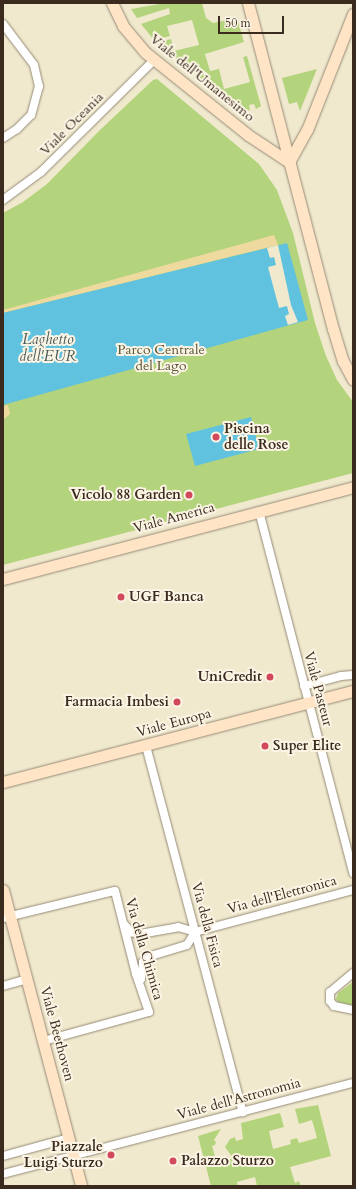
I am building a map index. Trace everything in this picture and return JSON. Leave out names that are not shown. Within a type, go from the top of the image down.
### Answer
[{"type":"street","name":"Viale dell'Umanesimo","points":[[112,3],[129,35],[154,60],[248,135],[289,162]]},
{"type":"street","points":[[248,3],[337,343],[353,380]]},
{"type":"street","points":[[289,162],[313,116],[353,14]]},
{"type":"street","points":[[3,24],[34,65],[39,86],[31,115],[17,129],[3,138]]},
{"type":"street","name":"Viale Oceania","points":[[3,200],[41,172],[154,60]]},
{"type":"street","name":"Viale America","points":[[3,579],[353,486]]},
{"type":"street","name":"Viale Pasteur","points":[[259,511],[353,873]]},
{"type":"street","points":[[304,686],[341,676],[353,676]]},
{"type":"street","name":"Viale Europa","points":[[3,782],[353,691]]},
{"type":"street","name":"Via della Fisica","points":[[146,746],[243,1112]]},
{"type":"street","name":"Viale Beethoven","points":[[3,890],[6,917],[27,979],[81,1186]]},
{"type":"street","name":"Via dell'Elettronica","points":[[195,932],[353,890]]},
{"type":"street","name":"Via della Chimica","points":[[6,917],[115,891],[136,974],[141,984],[149,1012],[44,1041]]},
{"type":"street","points":[[123,921],[135,934],[145,934],[178,926],[195,932],[187,945],[150,956],[143,962],[140,970],[141,984]]},
{"type":"street","points":[[353,973],[330,992],[330,1001],[334,1006],[353,1010]]},
{"type":"street","points":[[3,986],[27,979]]},
{"type":"street","name":"Viale dell'Astronomia","points":[[73,1156],[353,1082]]},
{"type":"street","points":[[3,1156],[69,1138]]},
{"type":"street","points":[[3,1174],[73,1156]]},
{"type":"green space","points":[[166,3],[202,3],[206,18],[213,23],[237,18],[244,42],[205,54],[210,71],[219,69],[224,89],[250,82],[243,57],[247,56],[261,106],[256,109],[254,104],[249,105],[250,110],[242,112],[157,43],[171,39],[174,51],[199,45],[192,20],[167,26],[170,36],[154,40],[141,24],[170,14],[169,8],[137,18],[131,9]]},
{"type":"green space","points":[[317,69],[300,111],[297,102],[289,104],[282,78]]},
{"type":"green space","name":"Parco Centrale del Lago","points":[[157,79],[259,164],[277,190],[293,233],[315,323],[326,356],[337,380],[353,402],[353,473],[3,565],[3,213],[23,202],[47,184],[99,131],[153,80]]},
{"type":"green space","points":[[353,982],[353,1006],[338,1002],[336,999],[338,993]]},
{"type":"green space","points":[[318,1105],[331,1156],[290,1167],[295,1183],[299,1181],[301,1186],[257,1186],[255,1177],[237,1182],[238,1186],[211,1186],[198,1136],[221,1129],[214,1140],[216,1142],[215,1145],[212,1146],[217,1163],[226,1161],[233,1158],[225,1147],[230,1139],[235,1137],[236,1141],[243,1139],[241,1123],[280,1113],[284,1127],[269,1131],[273,1149],[291,1144],[290,1140],[297,1138],[299,1143],[317,1138],[312,1120],[299,1124],[295,1109]]},
{"type":"sand","points":[[274,235],[278,245],[3,313],[3,310]]},
{"type":"sand","points":[[8,405],[10,414],[3,420],[3,406]]},
{"type":"water","name":"Laghetto dell'EUR","points":[[287,243],[308,320],[3,405],[3,313]]},
{"type":"water","points":[[251,417],[259,449],[195,466],[186,434]]},
{"type":"pier","points":[[278,245],[291,305],[298,322],[288,325],[285,316],[289,314],[287,306],[279,308],[268,267],[276,265],[274,257],[270,258],[267,248]]},
{"type":"place","name":"Piscina delle Rose","points":[[216,437]]},
{"type":"place","name":"Vicolo 88 Garden","points":[[189,495]]},
{"type":"place","name":"UGF Banca","points":[[121,597]]},
{"type":"place","name":"UniCredit","points":[[270,677]]},
{"type":"place","name":"Farmacia Imbesi","points":[[177,702]]},
{"type":"place","name":"Super Elite","points":[[265,746]]},
{"type":"place","name":"Piazzale Luigi Sturzo","points":[[111,1155]]},
{"type":"place","name":"Palazzo Sturzo","points":[[173,1161]]}]
